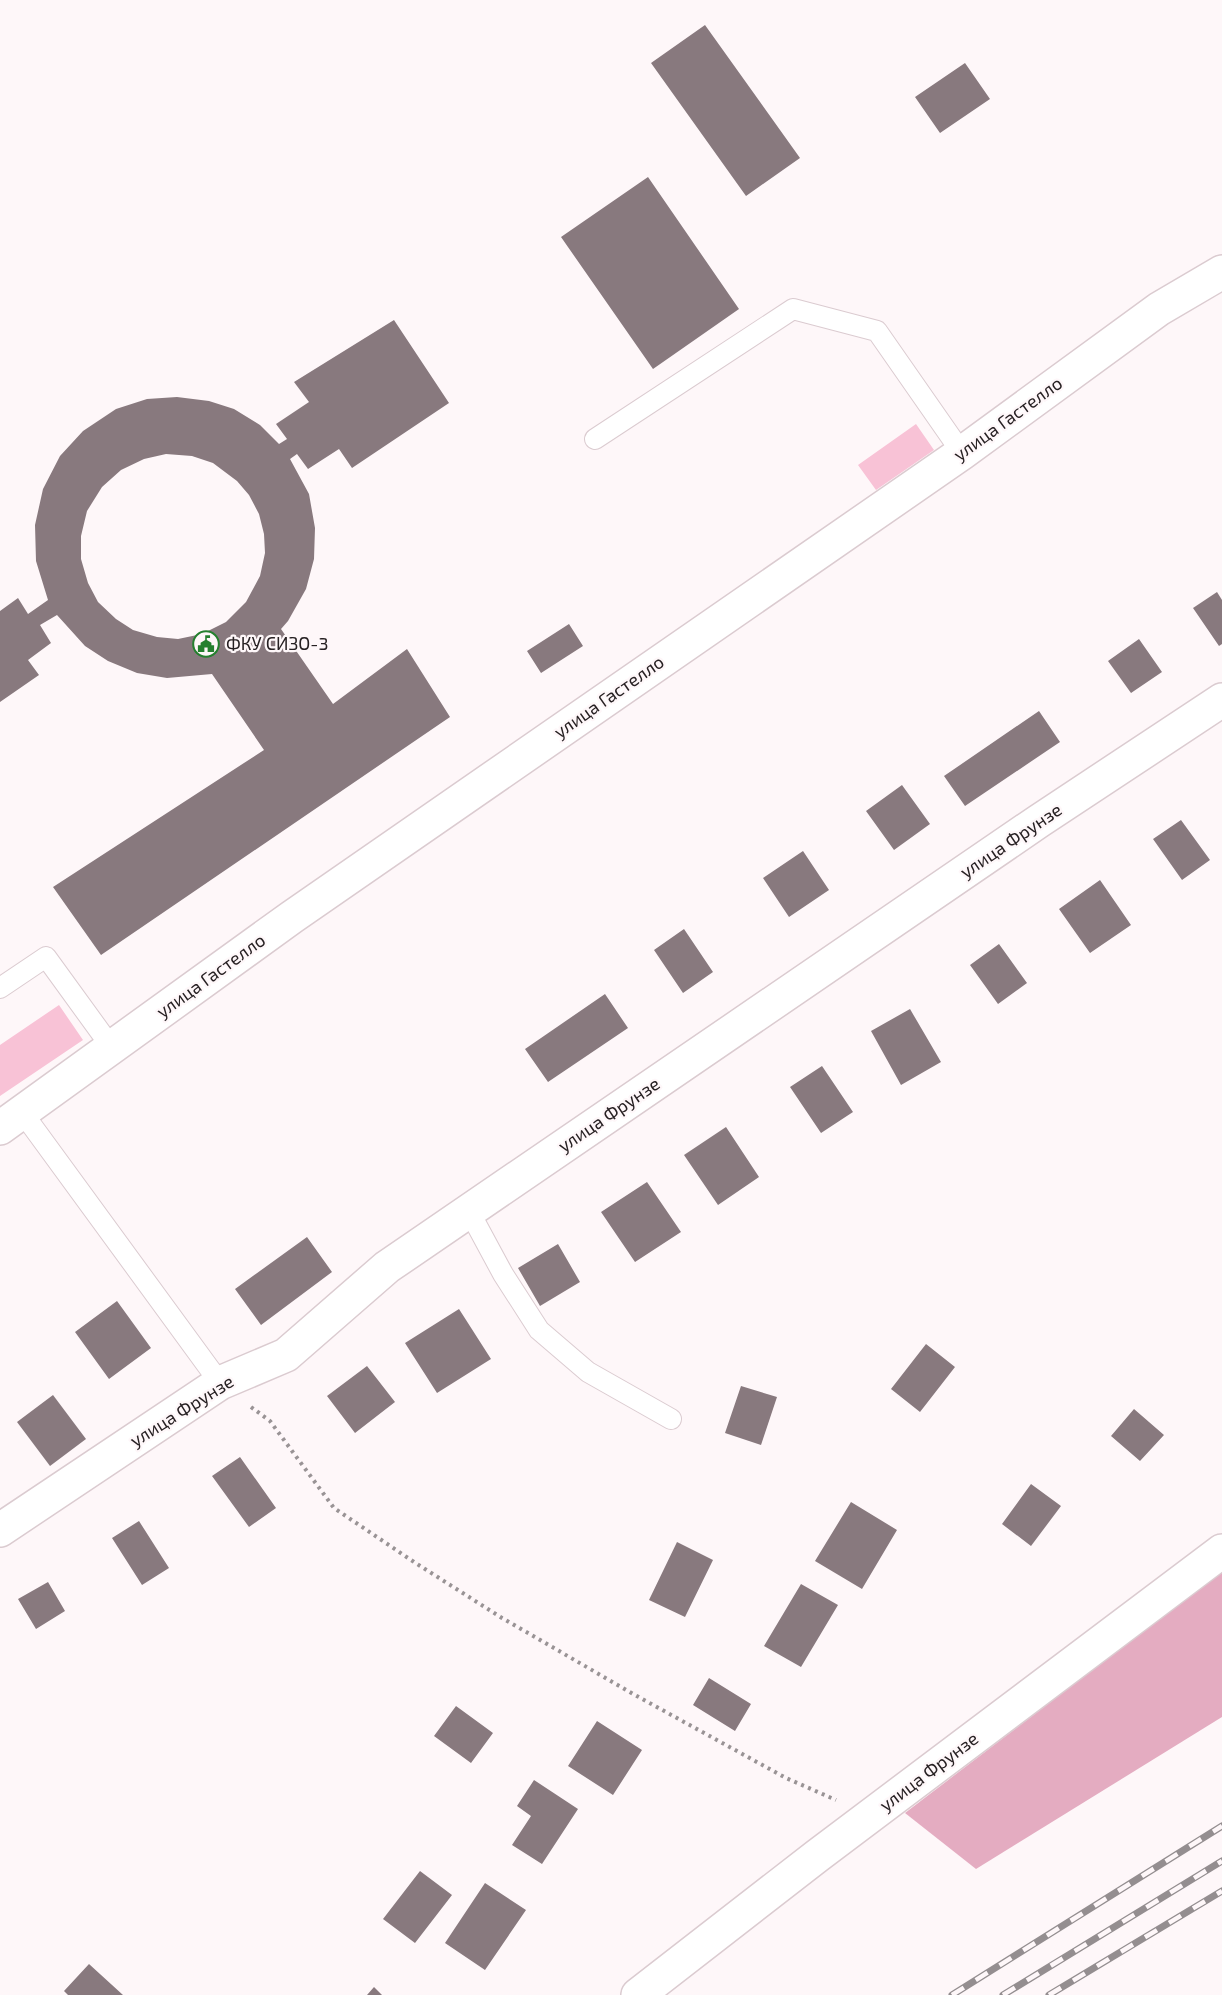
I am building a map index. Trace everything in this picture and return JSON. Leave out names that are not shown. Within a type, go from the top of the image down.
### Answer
[{"type":"street","name":"улица Гастелло","points":[[11,1120],[292,917],[962,453],[1159,309],[1222,272]]},
{"type":"street","name":"улица Фрунзе","points":[[0,1530],[220,1383],[286,1355],[387,1267],[1029,828],[1222,700]]},
{"type":"street","name":"улица Фрунзе","points":[[638,1995],[1222,1551]]},
{"type":"lane","points":[[595,439],[793,309],[878,331],[962,453]]},
{"type":"lane","points":[[0,988],[46,957],[112,1048]]},
{"type":"lane","points":[[11,1120],[220,1383]]},
{"type":"lane","points":[[469,1211],[503,1274],[540,1330],[588,1372],[671,1419]]},
{"type":"path","points":[[220,1383],[270,1421],[334,1508],[414,1562],[502,1618],[635,1695],[786,1778],[872,1815]]},
{"type":"shaded area","points":[[916,424],[934,450],[876,490],[858,465]]},
{"type":"shaded area","points":[[59,1005],[83,1040],[0,1096],[0,1045]]},
{"type":"shaded area","points":[[1222,1571],[1222,1717],[976,1869],[905,1813]]},
{"type":"building","points":[[705,25],[800,158],[746,196],[651,63]]},
{"type":"building","points":[[965,63],[990,99],[940,133],[915,97]]},
{"type":"building","points":[[648,177],[739,309],[653,369],[561,237]]},
{"type":"building","points":[[394,320],[449,403],[352,468],[339,449],[308,469],[297,454],[290,459],[309,494],[315,528],[314,559],[306,589],[281,629],[333,704],[407,649],[450,717],[101,955],[53,887],[264,750],[212,674],[167,678],[137,673],[108,661],[85,646],[57,615],[40,625],[51,643],[28,660],[39,675],[0,702],[0,611],[18,598],[28,614],[48,600],[36,561],[35,525],[43,489],[60,456],[83,431],[116,409],[147,399],[177,397],[209,401],[234,409],[260,425],[279,444],[287,439],[276,424],[309,402],[294,382]],"holes":[[[166,454],[192,456],[213,463],[237,481],[249,495],[259,514],[264,534],[265,553],[260,576],[246,602],[226,622],[202,634],[178,639],[157,637],[133,630],[116,619],[98,602],[88,583],[81,559],[81,536],[87,511],[102,487],[121,470],[144,459]]]},
{"type":"building","points":[[1217,592],[1222,600],[1222,644],[1219,646],[1193,608]]},
{"type":"building","points":[[569,624],[583,646],[541,673],[527,651]]},
{"type":"building","points":[[1139,639],[1162,672],[1131,693],[1108,661]]},
{"type":"building","points":[[1039,711],[1060,742],[965,806],[944,776]]},
{"type":"building","points":[[902,785],[930,824],[894,850],[866,811]]},
{"type":"building","points":[[1181,820],[1210,860],[1182,880],[1153,839]]},
{"type":"building","points":[[803,851],[829,890],[789,917],[763,878]]},
{"type":"building","points":[[1100,880],[1131,925],[1090,953],[1059,909]]},
{"type":"building","points":[[684,929],[713,972],[683,993],[654,950]]},
{"type":"building","points":[[999,944],[1027,983],[998,1004],[970,965]]},
{"type":"building","points":[[605,994],[628,1028],[548,1082],[525,1049]]},
{"type":"building","points":[[910,1009],[941,1062],[901,1085],[871,1031]]},
{"type":"building","points":[[822,1066],[853,1112],[821,1133],[790,1087]]},
{"type":"building","points":[[726,1127],[759,1177],[718,1205],[684,1155]]},
{"type":"building","points":[[647,1182],[681,1232],[635,1262],[601,1212]]},
{"type":"building","points":[[307,1237],[332,1272],[261,1325],[235,1289]]},
{"type":"building","points":[[558,1244],[580,1282],[540,1306],[518,1268]]},
{"type":"building","points":[[117,1301],[151,1348],[109,1379],[75,1332]]},
{"type":"building","points":[[459,1309],[491,1359],[437,1393],[405,1343]]},
{"type":"building","points":[[926,1344],[955,1367],[920,1412],[891,1389]]},
{"type":"building","points":[[367,1366],[395,1402],[355,1433],[327,1396]]},
{"type":"building","points":[[741,1386],[777,1397],[761,1445],[725,1433]]},
{"type":"building","points":[[53,1395],[86,1439],[50,1466],[17,1422]]},
{"type":"building","points":[[1134,1409],[1164,1435],[1140,1461],[1111,1436]]},
{"type":"building","points":[[240,1457],[276,1508],[249,1527],[212,1476]]},
{"type":"building","points":[[1031,1484],[1061,1506],[1031,1546],[1002,1524]]},
{"type":"building","points":[[851,1502],[897,1530],[862,1589],[815,1561]]},
{"type":"building","points":[[139,1521],[169,1568],[142,1585],[112,1538]]},
{"type":"building","points":[[677,1542],[713,1560],[685,1617],[649,1600]]},
{"type":"building","points":[[48,1582],[65,1611],[36,1629],[18,1599]]},
{"type":"building","points":[[801,1584],[838,1605],[801,1667],[764,1646]]},
{"type":"building","points":[[709,1678],[751,1704],[735,1731],[693,1705]]},
{"type":"building","points":[[456,1706],[493,1733],[471,1763],[434,1736]]},
{"type":"building","points":[[597,1721],[642,1750],[613,1795],[568,1766]]},
{"type":"building","points":[[534,1780],[578,1809],[542,1864],[512,1845],[531,1816],[517,1806]]},
{"type":"building","points":[[420,1871],[452,1895],[415,1943],[383,1919]]},
{"type":"building","points":[[485,1883],[526,1910],[485,1970],[445,1943]]},
{"type":"building","points":[[89,1964],[123,1995],[68,1995],[64,1991]]},
{"type":"building","points":[[374,1987],[382,1995],[367,1995]]},
{"type":"railway","points":[[952,1995],[1222,1826]]},
{"type":"railway","points":[[1003,1995],[1222,1861]]},
{"type":"railway","points":[[1049,1995],[1222,1891]]},
{"type":"place","name":"ФКУ СИЗО-3","points":[[206,644]]}]
